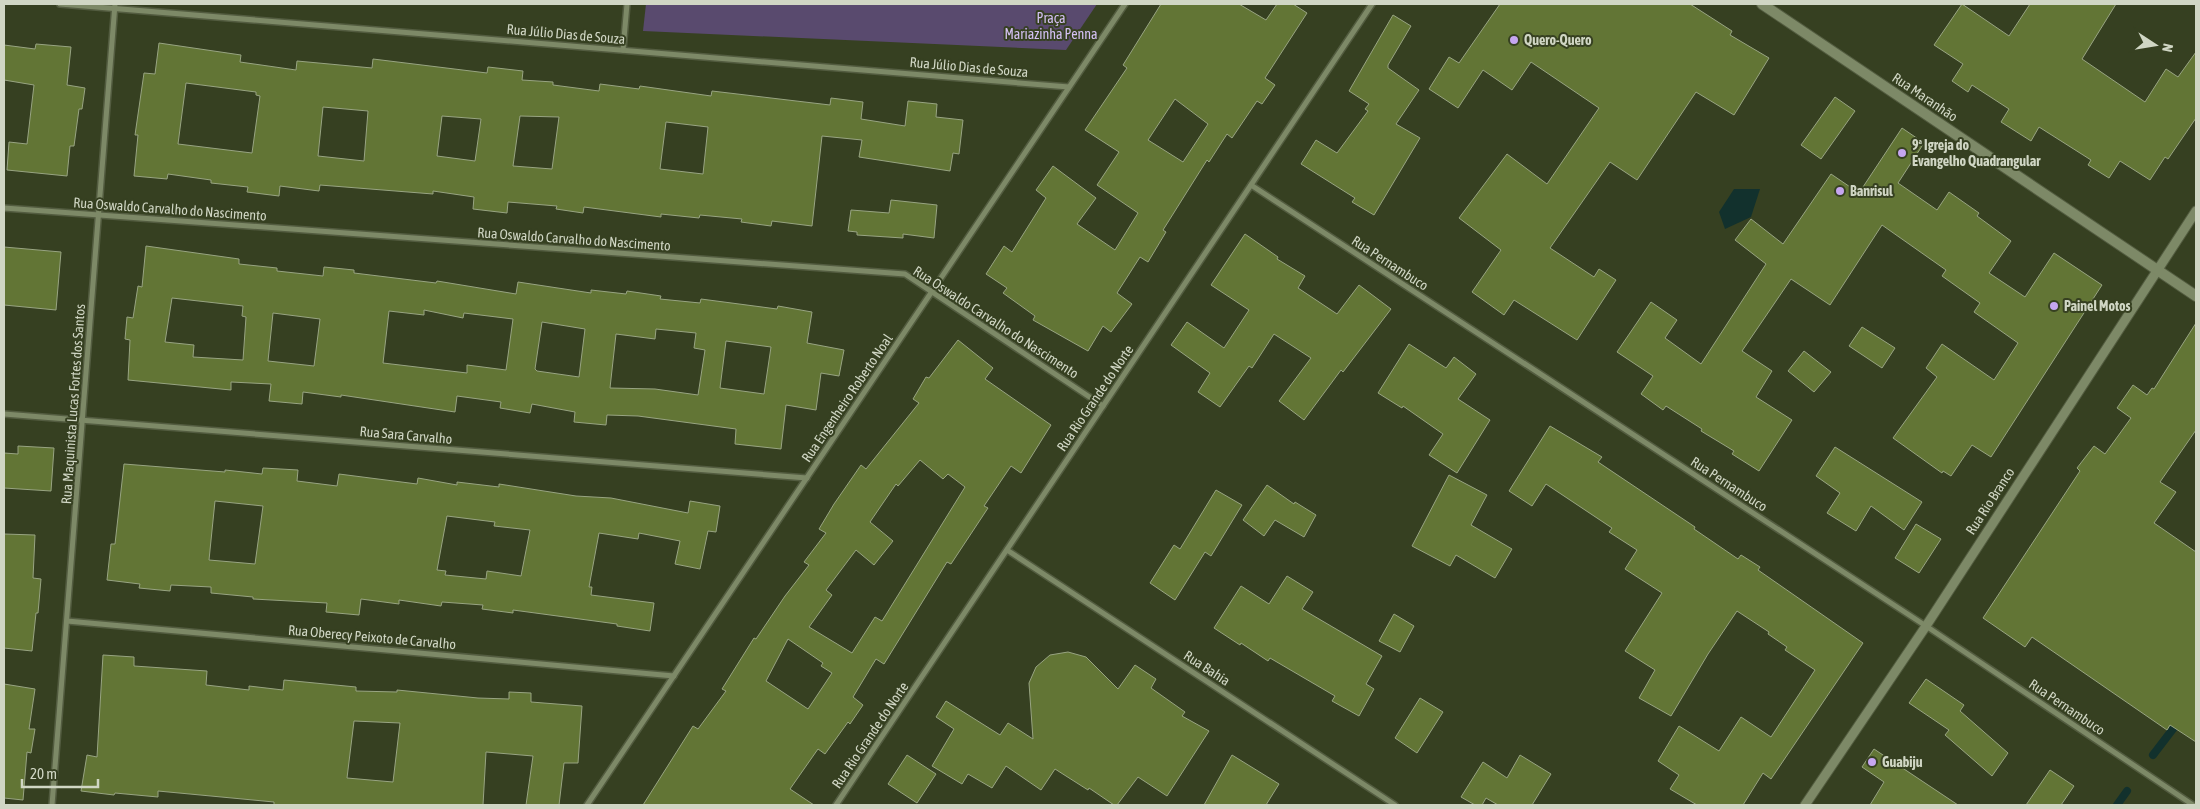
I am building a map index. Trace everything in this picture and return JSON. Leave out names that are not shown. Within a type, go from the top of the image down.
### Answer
[{"type":"main road","name":"Rua Maranhão","points":[[1762,4],[2196,296]]},
{"type":"street","name":"Rua Júlio Dias de Souza","points":[[60,4],[115,6],[1069,87]]},
{"type":"street","points":[[623,50],[627,4]]},
{"type":"street","name":"Rua Engenheiro Roberto Noal","points":[[587,805],[1125,4]]},
{"type":"street","name":"Rua Rio Grande do Norte","points":[[836,805],[1372,4]]},
{"type":"street","name":"Rua Maquinista Lucas Fortes dos Santos","points":[[52,805],[115,6]]},
{"type":"street","name":"Rua Pernambuco","points":[[1251,185],[1926,626],[2193,805]]},
{"type":"street","name":"Rua Oswaldo Carvalho do Nascimento","points":[[4,208],[905,274],[1103,406]]},
{"type":"street","name":"Rua Rio Branco","points":[[1805,805],[1926,626],[2196,211]]},
{"type":"street","name":"Rua Sara Carvalho","points":[[4,414],[807,478]]},
{"type":"street","name":"Rua Bahia","points":[[1007,550],[1395,805]]},
{"type":"street","name":"Rua Oberecy Peixoto de Carvalho","points":[[67,621],[674,676]]},
{"type":"green space","name":"Praça Mariazinha Penna","points":[[646,4],[1097,4],[1066,50],[643,31]]},
{"type":"water","points":[[1734,189],[1760,189],[1751,217],[1725,229],[1719,212]]},
{"type":"building","points":[[1161,4],[1239,4],[1266,20],[1277,4],[1293,4],[1307,13],[1265,78],[1275,85],[1262,104],[1257,101],[1232,138],[1227,134],[1209,162],[1207,160],[1163,230],[1166,232],[1148,262],[1140,257],[1117,293],[1132,304],[1111,332],[1103,326],[1088,351],[1033,320],[1035,316],[1003,293],[1007,288],[986,274],[1004,246],[1012,252],[1046,198],[1036,190],[1053,166],[1096,198],[1077,224],[1115,250],[1138,213],[1097,185],[1119,152],[1085,130],[1127,68],[1123,65]],"holes":[[[1175,99],[1208,124],[1183,162],[1148,140]]]},
{"type":"building","points":[[1500,4],[1690,4],[1732,31],[1730,35],[1769,58],[1734,115],[1696,92],[1637,180],[1610,162],[1550,248],[1594,277],[1599,269],[1616,280],[1577,340],[1514,300],[1504,315],[1472,292],[1501,250],[1459,218],[1507,154],[1547,184],[1599,108],[1531,62],[1512,90],[1483,70],[1458,108],[1429,89],[1449,57],[1459,63]]},
{"type":"building","points":[[1962,4],[2009,36],[2030,4],[2116,4],[2082,59],[2145,102],[2166,69],[2178,77],[2196,52],[2196,118],[2168,159],[2165,157],[2150,180],[2120,161],[2109,178],[2088,165],[2091,160],[2039,127],[2031,141],[2001,122],[2009,109],[1972,85],[1968,92],[1952,81],[1963,64],[1934,45]]},
{"type":"building","points":[[1393,15],[1411,26],[1388,68],[1419,90],[1396,124],[1420,138],[1374,215],[1352,202],[1355,198],[1301,164],[1316,140],[1337,153],[1368,111],[1365,109],[1369,104],[1349,91]]},
{"type":"building","points":[[159,43],[241,55],[240,62],[296,70],[297,61],[372,68],[373,59],[487,73],[488,67],[523,71],[522,80],[553,82],[553,85],[599,91],[600,84],[639,89],[640,86],[711,96],[712,91],[830,105],[831,98],[863,102],[861,119],[905,126],[908,101],[937,104],[936,117],[963,120],[959,154],[953,153],[950,171],[859,157],[862,140],[822,136],[812,226],[772,221],[771,226],[741,222],[742,219],[700,215],[699,218],[661,214],[661,217],[584,207],[583,213],[556,209],[557,206],[508,202],[507,213],[473,209],[474,197],[433,191],[433,194],[320,185],[319,191],[280,186],[279,196],[247,192],[248,187],[211,183],[211,180],[168,174],[167,179],[134,176],[138,135],[135,135],[144,73],[155,74]],"holes":[[[186,83],[256,92],[256,95],[260,96],[252,153],[178,144]],[[323,107],[368,111],[364,161],[318,156]],[[442,116],[481,119],[475,161],[437,156]],[[520,116],[559,117],[552,169],[513,166]],[[666,122],[708,127],[703,174],[660,169]]]},
{"type":"building","points":[[36,44],[71,47],[67,85],[85,88],[82,109],[79,109],[74,146],[70,146],[67,176],[7,170],[9,142],[27,144],[34,85],[4,80],[4,45],[35,49]]},
{"type":"building","points":[[1835,97],[1855,111],[1821,159],[1801,145]]},
{"type":"building","points":[[1902,128],[1924,143],[1898,183],[1937,210],[1949,192],[1979,213],[1977,216],[2011,241],[1989,273],[2025,297],[2054,253],[2102,285],[1991,457],[1972,445],[1951,476],[1943,471],[1942,473],[1893,438],[1937,377],[1926,368],[1942,344],[1994,380],[2018,343],[1974,312],[1980,303],[1942,276],[1946,270],[1882,225],[1830,305],[1791,279],[1742,351],[1772,371],[1756,397],[1792,420],[1759,471],[1732,454],[1734,451],[1701,431],[1702,429],[1666,406],[1663,410],[1641,394],[1653,376],[1617,352],[1651,302],[1677,320],[1665,338],[1701,364],[1766,264],[1735,240],[1751,219],[1783,244],[1831,174],[1859,193]]},
{"type":"building","points":[[891,200],[937,205],[934,238],[903,234],[903,238],[857,235],[857,232],[848,231],[851,210],[889,213]]},
{"type":"building","points":[[1245,234],[1278,257],[1277,259],[1305,276],[1298,288],[1337,314],[1359,285],[1391,309],[1343,372],[1341,370],[1304,420],[1279,401],[1311,358],[1274,334],[1252,368],[1249,366],[1220,407],[1198,392],[1210,373],[1171,345],[1187,322],[1224,348],[1249,310],[1211,285]]},
{"type":"building","points":[[146,246],[239,259],[239,264],[277,268],[277,271],[323,276],[324,267],[354,270],[354,273],[436,283],[437,281],[516,294],[518,282],[591,293],[591,290],[626,294],[627,291],[661,296],[660,299],[700,303],[701,299],[777,309],[778,306],[812,312],[807,343],[844,350],[839,376],[821,373],[816,410],[786,405],[781,449],[735,444],[736,429],[638,416],[607,415],[606,425],[574,422],[575,412],[532,404],[530,413],[500,408],[501,402],[457,396],[455,412],[341,395],[341,397],[303,392],[302,404],[269,401],[271,384],[231,382],[231,390],[128,380],[130,340],[125,339],[127,317],[133,318],[138,286],[142,287]],"holes":[[[172,298],[243,306],[242,316],[246,317],[243,360],[193,357],[194,345],[165,342]],[[424,310],[463,318],[464,313],[513,319],[506,370],[467,365],[467,373],[383,363],[389,311],[424,315]],[[273,313],[320,319],[314,366],[268,361]],[[542,322],[585,329],[579,377],[537,371],[535,369]],[[656,329],[696,333],[694,348],[705,350],[698,395],[655,389],[610,388],[616,334],[655,339]],[[726,341],[771,347],[764,394],[720,388]]]},
{"type":"building","points":[[4,247],[61,252],[56,310],[4,305]]},
{"type":"building","points":[[2196,323],[2196,430],[2160,482],[2176,492],[2154,523],[2196,552],[2196,742],[2170,725],[2167,730],[2032,637],[2025,647],[1983,618],[2080,471],[2077,468],[2094,446],[2105,454],[2131,418],[2117,408],[2133,385],[2147,395],[2152,388],[2154,389]]},
{"type":"building","points":[[1862,327],[1895,348],[1882,368],[1849,346]]},
{"type":"building","points":[[958,340],[993,368],[985,379],[1051,425],[1021,473],[1011,466],[984,506],[988,508],[951,564],[947,562],[884,664],[876,659],[853,697],[863,705],[850,724],[848,722],[825,754],[818,749],[790,789],[814,805],[643,805],[693,726],[698,729],[726,691],[722,689],[754,638],[756,639],[809,565],[804,562],[826,533],[819,529],[834,504],[861,465],[866,469],[919,403],[913,399],[926,377],[929,378]],"holes":[[[920,460],[943,479],[948,474],[965,487],[882,621],[875,617],[852,653],[809,627],[832,595],[826,590],[856,550],[874,565],[893,541],[870,522],[896,484],[898,486]],[[788,639],[823,663],[821,666],[832,673],[808,709],[766,681]]]},
{"type":"building","points":[[1409,344],[1446,368],[1454,357],[1476,374],[1458,399],[1490,420],[1457,473],[1429,455],[1443,434],[1403,406],[1402,408],[1378,393]]},
{"type":"building","points":[[1804,351],[1831,372],[1814,392],[1788,371]]},
{"type":"building","points":[[1550,426],[1602,457],[1598,462],[1695,527],[1694,529],[1738,559],[1741,555],[1760,567],[1758,570],[1863,643],[1771,779],[1763,773],[1743,805],[1697,805],[1670,789],[1679,775],[1658,761],[1679,726],[1719,751],[1741,717],[1771,737],[1815,670],[1785,650],[1787,647],[1768,634],[1769,632],[1737,611],[1708,654],[1671,716],[1639,698],[1655,670],[1625,651],[1662,593],[1625,569],[1637,550],[1609,532],[1612,528],[1546,484],[1532,506],[1509,491]]},
{"type":"building","points":[[18,446],[54,448],[51,491],[4,488],[4,453],[18,454]]},
{"type":"building","points":[[1835,447],[1922,502],[1904,530],[1871,506],[1856,531],[1827,513],[1840,493],[1816,476]]},
{"type":"building","points":[[124,464],[262,474],[263,468],[298,470],[297,481],[337,486],[339,474],[417,484],[418,478],[457,485],[457,482],[499,487],[499,484],[576,496],[611,498],[688,513],[690,501],[720,506],[716,532],[708,531],[700,569],[675,564],[680,541],[639,533],[638,539],[599,533],[589,587],[592,587],[591,595],[654,603],[650,631],[617,626],[617,624],[513,610],[513,613],[482,609],[483,605],[442,602],[441,606],[399,600],[399,604],[361,599],[359,615],[326,612],[327,603],[253,599],[253,597],[211,593],[211,587],[171,585],[170,591],[139,588],[140,584],[107,580],[111,544],[115,544]],"holes":[[[215,501],[263,506],[255,564],[209,560]],[[447,516],[495,522],[494,526],[530,530],[521,576],[487,571],[486,579],[445,575],[446,571],[437,570]]]},
{"type":"building","points":[[1449,475],[1487,495],[1471,525],[1512,549],[1495,578],[1456,555],[1450,566],[1412,546]]},
{"type":"building","points":[[1267,485],[1294,504],[1295,502],[1316,515],[1304,537],[1275,520],[1264,536],[1243,520]]},
{"type":"building","points":[[1216,490],[1242,505],[1211,556],[1205,552],[1175,600],[1150,583],[1174,545],[1180,549]]},
{"type":"building","points":[[1916,524],[1941,539],[1919,573],[1895,558]]},
{"type":"building","points":[[4,534],[35,535],[33,578],[41,579],[32,651],[4,648]]},
{"type":"building","points":[[1287,576],[1313,592],[1302,609],[1382,656],[1366,684],[1374,689],[1359,716],[1332,701],[1335,696],[1270,658],[1268,661],[1214,628],[1241,586],[1269,604]]},
{"type":"building","points":[[1394,614],[1414,626],[1400,652],[1379,641]]},
{"type":"building","points":[[1068,652],[1086,657],[1118,689],[1135,665],[1156,679],[1151,688],[1185,712],[1182,716],[1209,731],[1167,796],[1138,777],[1117,805],[1114,805],[1055,769],[1041,790],[1006,766],[992,788],[968,774],[962,784],[932,766],[954,729],[936,717],[946,701],[1000,735],[1008,723],[1033,739],[1029,683],[1036,667],[1050,655]]},
{"type":"building","points":[[103,655],[134,657],[134,666],[207,671],[206,685],[249,690],[249,686],[283,690],[284,680],[356,687],[356,691],[397,692],[397,690],[478,698],[509,699],[509,692],[531,693],[531,702],[582,706],[578,763],[564,763],[559,805],[526,805],[533,756],[486,752],[483,805],[274,805],[274,802],[158,791],[158,797],[81,791],[87,755],[97,757]],"holes":[[[354,721],[400,723],[393,782],[347,778]]]},
{"type":"building","points":[[1926,679],[1964,705],[1960,711],[2008,753],[1992,776],[1945,735],[1949,730],[1909,703]]},
{"type":"building","points":[[4,684],[35,689],[29,729],[35,729],[31,753],[27,752],[23,800],[4,798]]},
{"type":"building","points":[[1420,698],[1443,712],[1417,753],[1395,738]]},
{"type":"building","points":[[1874,749],[1958,805],[1870,805],[1884,782],[1862,767]]},
{"type":"building","points":[[907,755],[936,774],[917,803],[888,784]]},
{"type":"building","points":[[1232,755],[1279,784],[1266,805],[1204,805]]},
{"type":"building","points":[[1520,755],[1551,774],[1532,805],[1498,805],[1486,798],[1482,805],[1475,805],[1461,797],[1483,762],[1507,778]]},
{"type":"building","points":[[2050,770],[2074,786],[2061,805],[2026,805]]},
{"type":"waterway","points":[[2153,755],[2179,721]]},
{"type":"waterway","points":[[2117,805],[2127,791]]},
{"type":"place","name":"Quero-Quero","points":[[1514,40]]},
{"type":"place","name":"9ª Igreja do Evangelho Quadrangular","points":[[1902,153]]},
{"type":"place","name":"Banrisul","points":[[1840,191]]},
{"type":"place","name":"Painel Motos","points":[[2054,306]]},
{"type":"place","name":"Guabiju","points":[[1872,762]]}]
